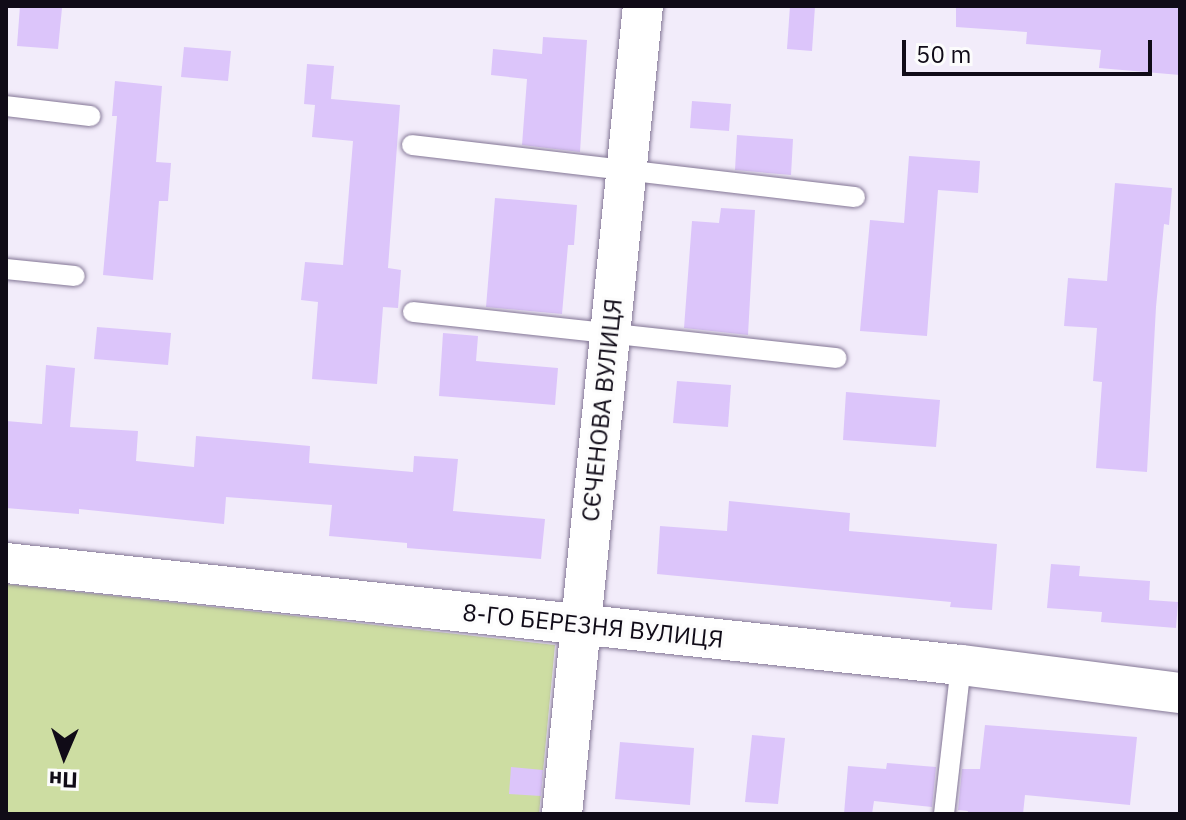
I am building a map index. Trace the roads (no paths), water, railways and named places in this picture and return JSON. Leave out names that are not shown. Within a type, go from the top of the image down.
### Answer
[{"type":"street","name":"СЄЧЕНОВА ВУЛИЦЯ","points":[[562,814],[643,6]]},
{"type":"street","name":"8-ГО БЕРЕЗНЯ ВУЛИЦЯ","points":[[6,563],[961,665],[1180,693]]},
{"type":"lane","points":[[6,106],[90,116]]},
{"type":"lane","points":[[412,145],[855,197]]},
{"type":"lane","points":[[6,269],[75,276]]},
{"type":"lane","points":[[413,312],[837,358]]},
{"type":"lane","points":[[944,814],[961,665]]}]
